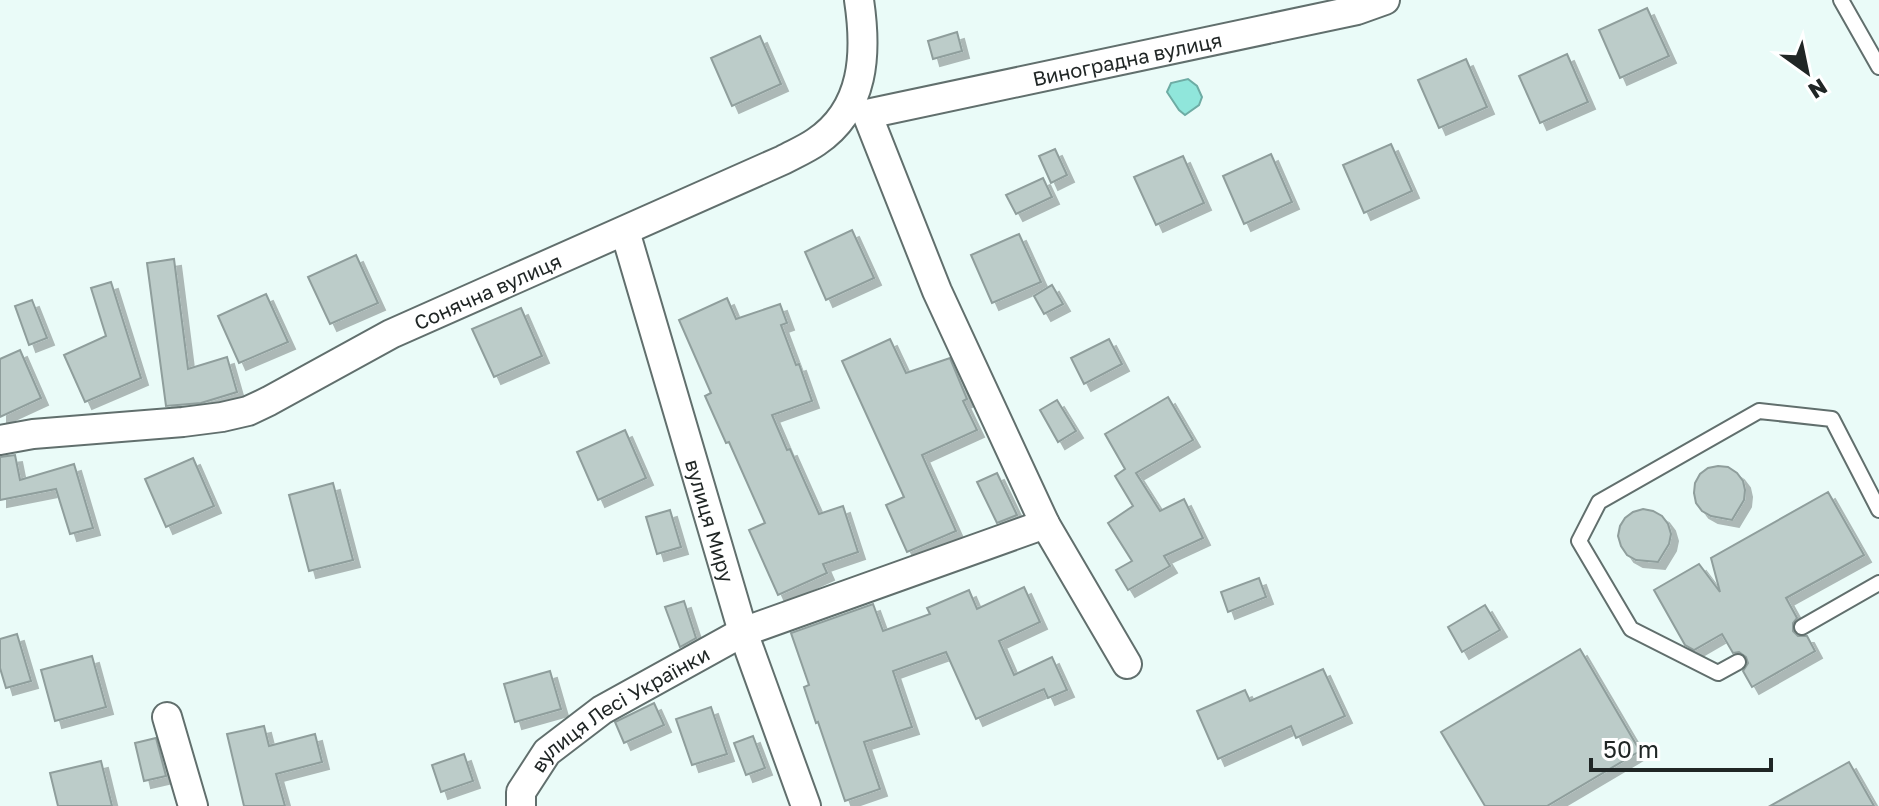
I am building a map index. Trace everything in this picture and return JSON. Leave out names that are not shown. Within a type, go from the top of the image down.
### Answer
[{"type":"street","name":"Сонячна вулиця","points":[[0,440],[33,434],[183,422],[248,411],[391,334],[783,160],[817,141],[859,109],[863,28],[859,0]]},
{"type":"street","name":"Виноградна вулиця","points":[[859,109],[1385,0]]},
{"type":"street","points":[[859,109],[937,291],[1045,524],[1127,664]]},
{"type":"street","name":"вулиця Миру","points":[[625,231],[743,632],[806,806]]},
{"type":"street","points":[[743,632],[1045,524]]},
{"type":"street","name":"вулиця Лесі Українки","points":[[521,806],[521,792],[547,752],[602,710],[743,632]]},
{"type":"street","points":[[167,717],[193,806]]},
{"type":"lane","points":[[1841,0],[1879,67]]},
{"type":"lane","points":[[1738,662],[1718,673],[1631,629],[1579,541],[1599,502],[1759,411],[1832,419],[1879,510]]},
{"type":"lane","points":[[1802,627],[1879,583]]},
{"type":"water","points":[[1188,79],[1197,86],[1202,97],[1199,105],[1185,115],[1167,92],[1171,83]]},
{"type":"building","points":[[1647,8],[1669,56],[1620,78],[1599,30]]},
{"type":"building","points":[[957,32],[962,51],[933,59],[928,41]]},
{"type":"building","points":[[760,36],[781,84],[732,106],[711,58]]},
{"type":"building","points":[[1567,54],[1588,102],[1540,123],[1519,76]]},
{"type":"building","points":[[1466,59],[1487,107],[1439,128],[1418,80]]},
{"type":"building","points":[[1391,144],[1412,191],[1364,213],[1343,165]]},
{"type":"building","points":[[1055,149],[1067,175],[1051,183],[1039,156]]},
{"type":"building","points":[[1271,154],[1292,202],[1244,224],[1223,176]]},
{"type":"building","points":[[1183,156],[1204,203],[1156,225],[1134,177]]},
{"type":"building","points":[[1043,178],[1052,197],[1016,214],[1006,195]]},
{"type":"building","points":[[852,230],[874,278],[826,300],[805,252]]},
{"type":"building","points":[[1019,234],[1041,282],[992,303],[971,255]]},
{"type":"building","points":[[356,255],[378,303],[330,324],[308,277]]},
{"type":"building","points":[[174,259],[188,369],[227,357],[237,392],[201,403],[166,406],[147,263]]},
{"type":"building","points":[[111,282],[141,378],[85,402],[64,355],[106,336],[91,288]]},
{"type":"building","points":[[1052,285],[1063,304],[1044,314],[1034,296]]},
{"type":"building","points":[[266,294],[288,342],[239,363],[218,316]]},
{"type":"building","points":[[727,298],[736,319],[780,304],[787,323],[781,325],[812,401],[772,415],[819,514],[843,506],[858,552],[823,564],[827,573],[778,595],[749,530],[765,523],[705,396],[711,393],[679,320]]},
{"type":"building","points":[[32,300],[47,338],[29,345],[15,306]]},
{"type":"building","points":[[521,308],[542,356],[494,377],[472,329]]},
{"type":"building","points":[[890,339],[906,373],[950,358],[967,399],[963,401],[977,430],[922,455],[956,531],[907,552],[886,505],[904,497],[842,361]]},
{"type":"building","points":[[1109,339],[1122,364],[1084,384],[1071,358]]},
{"type":"building","points":[[20,350],[41,398],[0,417],[0,359]]},
{"type":"building","points":[[1168,397],[1193,440],[1136,473],[1160,511],[1184,499],[1203,538],[1164,556],[1170,566],[1128,590],[1116,570],[1132,561],[1108,523],[1133,506],[1115,476],[1125,469],[1105,434]]},
{"type":"building","points":[[1057,400],[1076,431],[1058,442],[1040,410]]},
{"type":"building","points":[[625,430],[646,478],[598,500],[577,452]]},
{"type":"building","points":[[15,455],[20,480],[74,464],[93,528],[70,534],[56,489],[0,500],[0,457]]},
{"type":"building","points":[[193,458],[214,506],[166,527],[145,479]]},
{"type":"building","points":[[1718,466],[1728,467],[1743,481],[1744,500],[1732,520],[1711,516],[1696,503],[1695,483],[1700,474]]},
{"type":"building","points":[[997,473],[1017,515],[997,523],[977,482]]},
{"type":"building","points":[[333,483],[353,560],[309,571],[289,495]]},
{"type":"building","points":[[1828,492],[1864,555],[1786,598],[1797,618],[1793,631],[1798,636],[1807,636],[1815,651],[1752,687],[1743,671],[1748,663],[1746,657],[1739,652],[1733,653],[1722,634],[1694,650],[1685,645],[1654,590],[1699,564],[1720,592],[1711,558]]},
{"type":"building","points":[[1643,509],[1662,516],[1671,534],[1658,562],[1636,560],[1627,555],[1618,536],[1625,518]]},
{"type":"building","points":[[670,510],[681,547],[657,554],[646,517]]},
{"type":"building","points":[[1259,578],[1266,597],[1228,612],[1221,592]]},
{"type":"building","points":[[1024,587],[1040,622],[999,641],[1014,675],[1052,657],[1067,690],[1048,698],[1044,689],[976,719],[946,652],[893,671],[912,727],[864,742],[880,789],[845,801],[804,687],[809,685],[791,633],[873,604],[883,631],[930,614],[927,608],[969,590],[977,609]]},
{"type":"building","points":[[684,601],[696,638],[680,647],[665,607]]},
{"type":"building","points":[[1485,605],[1500,630],[1462,652],[1448,627]]},
{"type":"building","points":[[17,634],[31,681],[6,688],[0,668],[0,639]]},
{"type":"building","points":[[1580,649],[1640,751],[1547,806],[1485,806],[1441,732]]},
{"type":"building","points":[[92,656],[106,707],[55,721],[41,670]]},
{"type":"building","points":[[1323,669],[1345,716],[1296,738],[1291,726],[1218,759],[1197,711],[1245,690],[1250,701]]},
{"type":"building","points":[[550,671],[561,709],[515,722],[504,684]]},
{"type":"building","points":[[654,703],[664,725],[624,743],[615,722]]},
{"type":"building","points":[[711,707],[727,754],[692,765],[676,719]]},
{"type":"building","points":[[264,726],[269,746],[315,734],[322,762],[276,774],[285,806],[244,806],[227,734]]},
{"type":"building","points":[[753,736],[765,768],[746,775],[734,743]]},
{"type":"building","points":[[156,738],[166,776],[144,781],[135,743]]},
{"type":"building","points":[[464,754],[473,781],[441,792],[432,765]]},
{"type":"building","points":[[101,761],[112,806],[58,806],[50,773]]},
{"type":"building","points":[[1849,762],[1874,806],[1770,806]]}]
